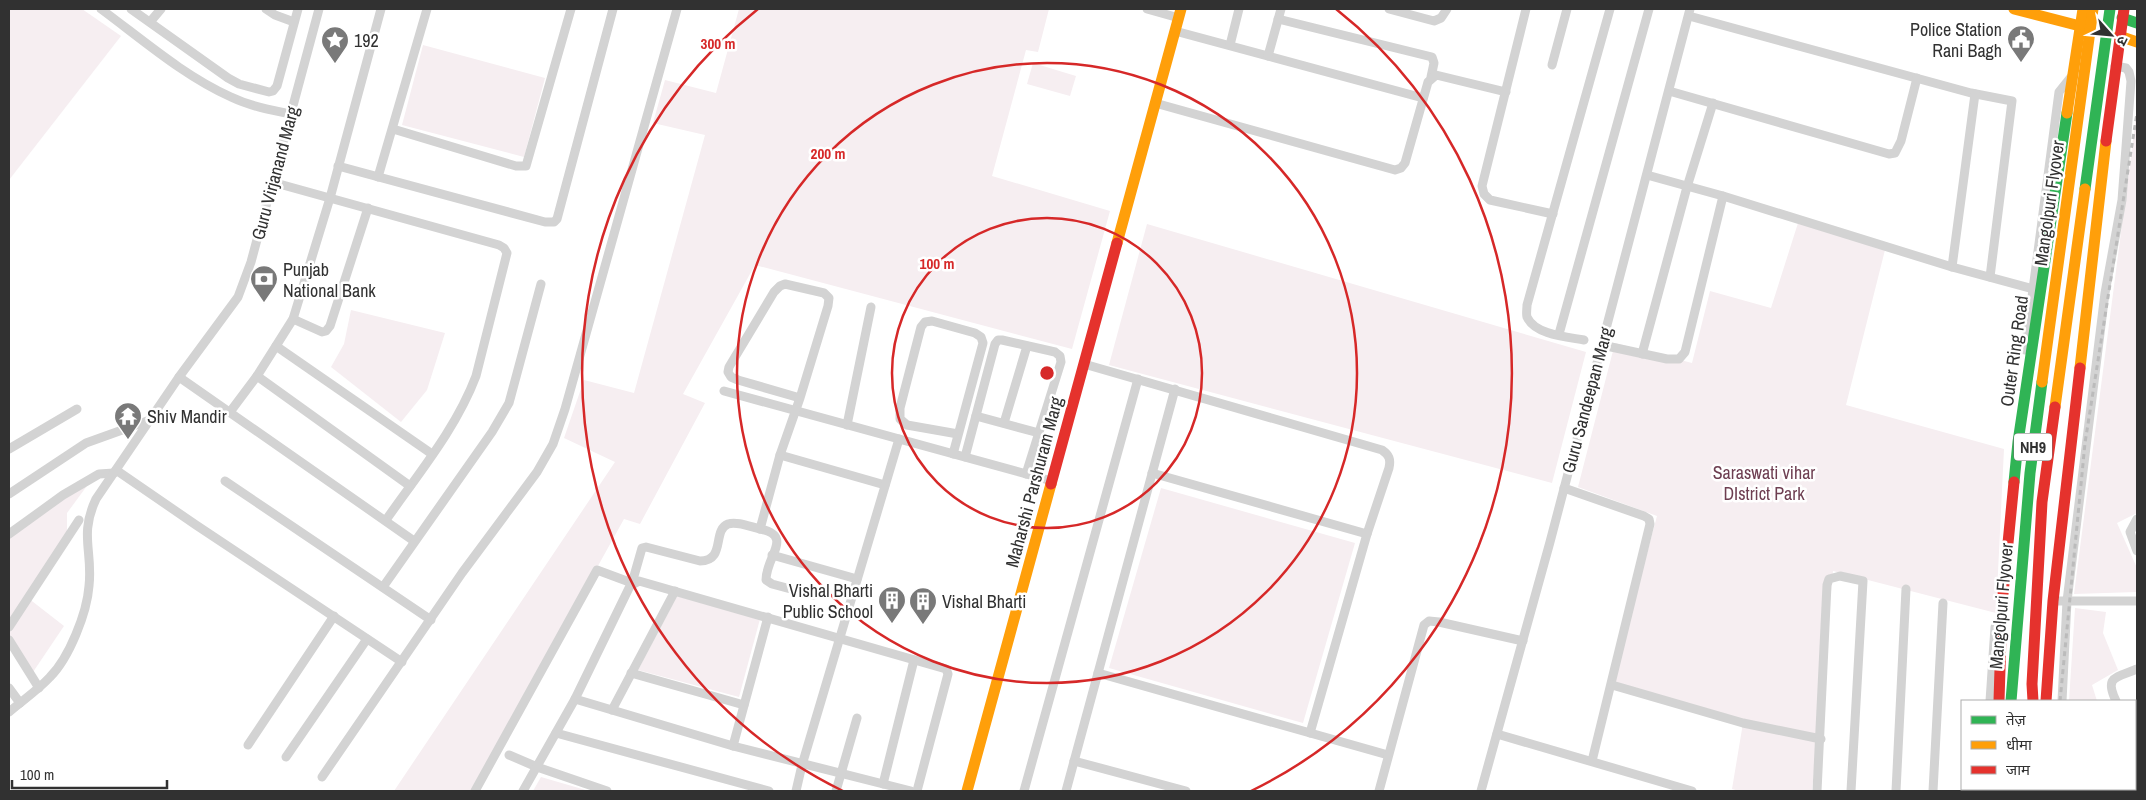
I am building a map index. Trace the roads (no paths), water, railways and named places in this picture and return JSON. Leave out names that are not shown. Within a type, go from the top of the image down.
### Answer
[{"type":"main road","points":[[2014,9],[2080,26]]},
{"type":"main road","name":"Outer Ring Road","points":[[1999,700],[2002,604],[2018,442],[2083,9]]},
{"type":"main road","name":"Mangolpuri Flyover","points":[[2011,700],[2030,473],[2093,9]]},
{"type":"main road","name":"Mangolpuri Flyover","points":[[2033,700],[2032,684],[2042,502],[2110,9]]},
{"type":"main road","name":"Maharshi Parshuram Marg","points":[[967,791],[1180,13]]},
{"type":"main road","points":[[2046,700],[2053,600],[2107,132],[2123,14],[2137,23]]},
{"type":"main road","points":[[2119,36],[2137,42]]},
{"type":"main road","points":[[2066,126],[2071,134],[2087,141],[2098,139],[2107,132]]},
{"type":"street","points":[[101,9],[186,71],[213,88],[232,98],[261,108],[291,114]]},
{"type":"street","points":[[131,9],[228,78],[248,87],[270,92],[277,86],[298,9]]},
{"type":"street","points":[[150,22],[161,9]]},
{"type":"street","points":[[266,9],[275,15],[294,22]]},
{"type":"street","name":"Guru Virjanand Marg","points":[[9,712],[52,676],[76,634],[90,585],[86,529],[89,515],[96,499],[179,377],[238,297],[245,281],[319,9]]},
{"type":"street","points":[[230,412],[257,376],[293,319],[330,198],[381,9]]},
{"type":"street","points":[[378,177],[428,9]]},
{"type":"street","points":[[393,129],[516,166],[526,166],[571,9]]},
{"type":"street","points":[[338,166],[545,222],[554,222],[557,218],[613,9]]},
{"type":"street","points":[[322,777],[462,573],[538,472],[553,444],[565,409],[677,9]]},
{"type":"street","points":[[1146,9],[1180,13]]},
{"type":"street","points":[[1230,45],[1239,9]]},
{"type":"street","points":[[1268,56],[1281,9]]},
{"type":"street","points":[[1389,9],[1434,21],[1441,18],[1447,9]]},
{"type":"street","points":[[1526,9],[1482,186],[1484,194],[1490,200],[1553,214]]},
{"type":"street","points":[[1552,65],[1567,9]]},
{"type":"street","points":[[1584,340],[1541,330],[1532,324],[1527,316],[1527,305],[1610,9]]},
{"type":"street","points":[[1559,334],[1649,9]]},
{"type":"street","points":[[1690,12],[1917,78],[1976,94],[2012,101],[1990,277]]},
{"type":"street","name":"Guru Sandeepan Marg","points":[[1481,791],[1564,488],[1690,12]]},
{"type":"street","points":[[1155,103],[1395,170],[1401,168],[1405,163],[1423,98],[1431,77],[1434,63],[1432,57],[1278,20]]},
{"type":"street","points":[[1175,30],[1423,98]]},
{"type":"street","points":[[2062,700],[2067,601],[2105,293],[2122,200],[2130,80],[2129,72],[2126,68],[2115,66]]},
{"type":"street","points":[[1990,700],[1997,584],[2059,92],[2074,72]]},
{"type":"street","points":[[1431,77],[1436,75],[1506,92]]},
{"type":"street","points":[[1669,91],[1889,154],[1895,153],[1901,141],[1917,78]]},
{"type":"street","points":[[1952,267],[1976,94]]},
{"type":"street","points":[[1642,354],[1687,187],[1713,103]]},
{"type":"street","points":[[1647,175],[1723,196],[1952,267],[2033,289]]},
{"type":"street","points":[[272,182],[499,245],[507,253],[476,376],[458,417],[386,520]]},
{"type":"street","points":[[1602,345],[1668,359],[1679,359],[1685,352],[1723,196]]},
{"type":"street","points":[[293,319],[322,332],[326,331],[330,326],[368,208]]},
{"type":"street","points":[[383,587],[492,432],[509,403],[541,284]]},
{"type":"street","points":[[760,529],[780,455],[796,412],[829,298],[824,293],[786,284],[780,286],[774,292],[729,367],[728,372],[731,377],[738,380],[800,398]]},
{"type":"street","points":[[847,425],[871,306]]},
{"type":"street","points":[[954,454],[982,343],[981,337],[976,332],[932,321],[925,322],[921,327],[900,408],[900,419],[907,424],[958,434]]},
{"type":"street","points":[[965,457],[995,344],[998,340],[1055,352],[1060,356],[1061,362],[1026,474]]},
{"type":"street","points":[[276,346],[432,454]]},
{"type":"street","points":[[1004,423],[1027,346]]},
{"type":"street","points":[[1084,364],[1373,447],[1388,454],[1389,468],[1367,534],[1310,734]]},
{"type":"street","points":[[257,376],[410,486]]},
{"type":"street","points":[[179,377],[414,541]]},
{"type":"street","points":[[1024,791],[1138,379]]},
{"type":"street","points":[[1066,791],[1174,389]]},
{"type":"street","points":[[724,391],[1052,481]]},
{"type":"street","points":[[9,449],[77,409]]},
{"type":"street","points":[[976,416],[1039,433]]},
{"type":"street","points":[[9,494],[86,443],[150,420]]},
{"type":"street","points":[[796,791],[802,765],[899,439]]},
{"type":"street","points":[[780,455],[885,484]]},
{"type":"street","points":[[9,534],[63,495],[98,474],[115,471],[402,662]]},
{"type":"street","points":[[1152,473],[1367,534]]},
{"type":"street","points":[[226,481],[430,620]]},
{"type":"street","points":[[1564,488],[1644,516],[1649,519],[1650,524],[1592,761]]},
{"type":"street","points":[[2137,519],[2130,532],[2137,551]]},
{"type":"street","points":[[9,627],[79,520]]},
{"type":"street","points":[[524,791],[575,699],[632,583],[642,548],[646,547],[700,561],[707,561],[713,557],[722,528],[726,524],[760,529],[776,535],[778,540],[766,572],[766,580],[772,584],[813,595]]},
{"type":"street","points":[[772,556],[857,579]]},
{"type":"street","points":[[475,791],[597,570],[632,583],[638,581],[943,667],[948,674],[917,791]]},
{"type":"street","points":[[1817,791],[1827,585],[1829,579],[1840,576],[1863,581],[1852,791]]},
{"type":"street","points":[[1896,791],[1906,589]]},
{"type":"street","points":[[612,710],[675,591]]},
{"type":"street","points":[[2053,600],[2137,601]]},
{"type":"street","points":[[1933,791],[1943,603]]},
{"type":"street","points":[[248,745],[334,616]]},
{"type":"street","points":[[732,746],[768,617]]},
{"type":"street","points":[[1379,791],[1424,625],[1429,622],[1439,622],[1522,641]]},
{"type":"street","points":[[286,757],[367,639]]},
{"type":"street","points":[[9,640],[39,688]]},
{"type":"street","points":[[883,784],[914,660]]},
{"type":"street","points":[[2116,700],[2110,684],[2113,680],[2137,669]]},
{"type":"street","points":[[632,673],[744,705]]},
{"type":"street","points":[[1098,674],[1388,755]]},
{"type":"street","points":[[1612,685],[1743,723],[1821,739]]},
{"type":"street","points":[[9,688],[20,703]]},
{"type":"street","points":[[575,699],[732,746],[911,791]]},
{"type":"street","points":[[836,791],[857,718]]},
{"type":"street","points":[[556,733],[769,791]]},
{"type":"street","points":[[1497,734],[1692,791]]},
{"type":"street","points":[[509,755],[537,767],[607,791]]},
{"type":"street","points":[[1074,761],[1186,791]]},
{"type":"railway","points":[[2060,700],[2085,443],[2137,113]]},
{"type":"place","name":"Police Station Rani Bagh","points":[[2021,63]]},
{"type":"place","name":"192","points":[[335,64]]},
{"type":"place","name":"Punjab National Bank","points":[[264,303]]},
{"type":"place","name":"Shiv Mandir","points":[[128,440]]},
{"type":"place","name":"Vishal Bharti Public School","points":[[892,624]]},
{"type":"place","name":"Vishal Bharti","points":[[923,625]]},
{"type":"park label","name":"Saraswati vihar DIstrict Park","points":[[1764,482]]}]
